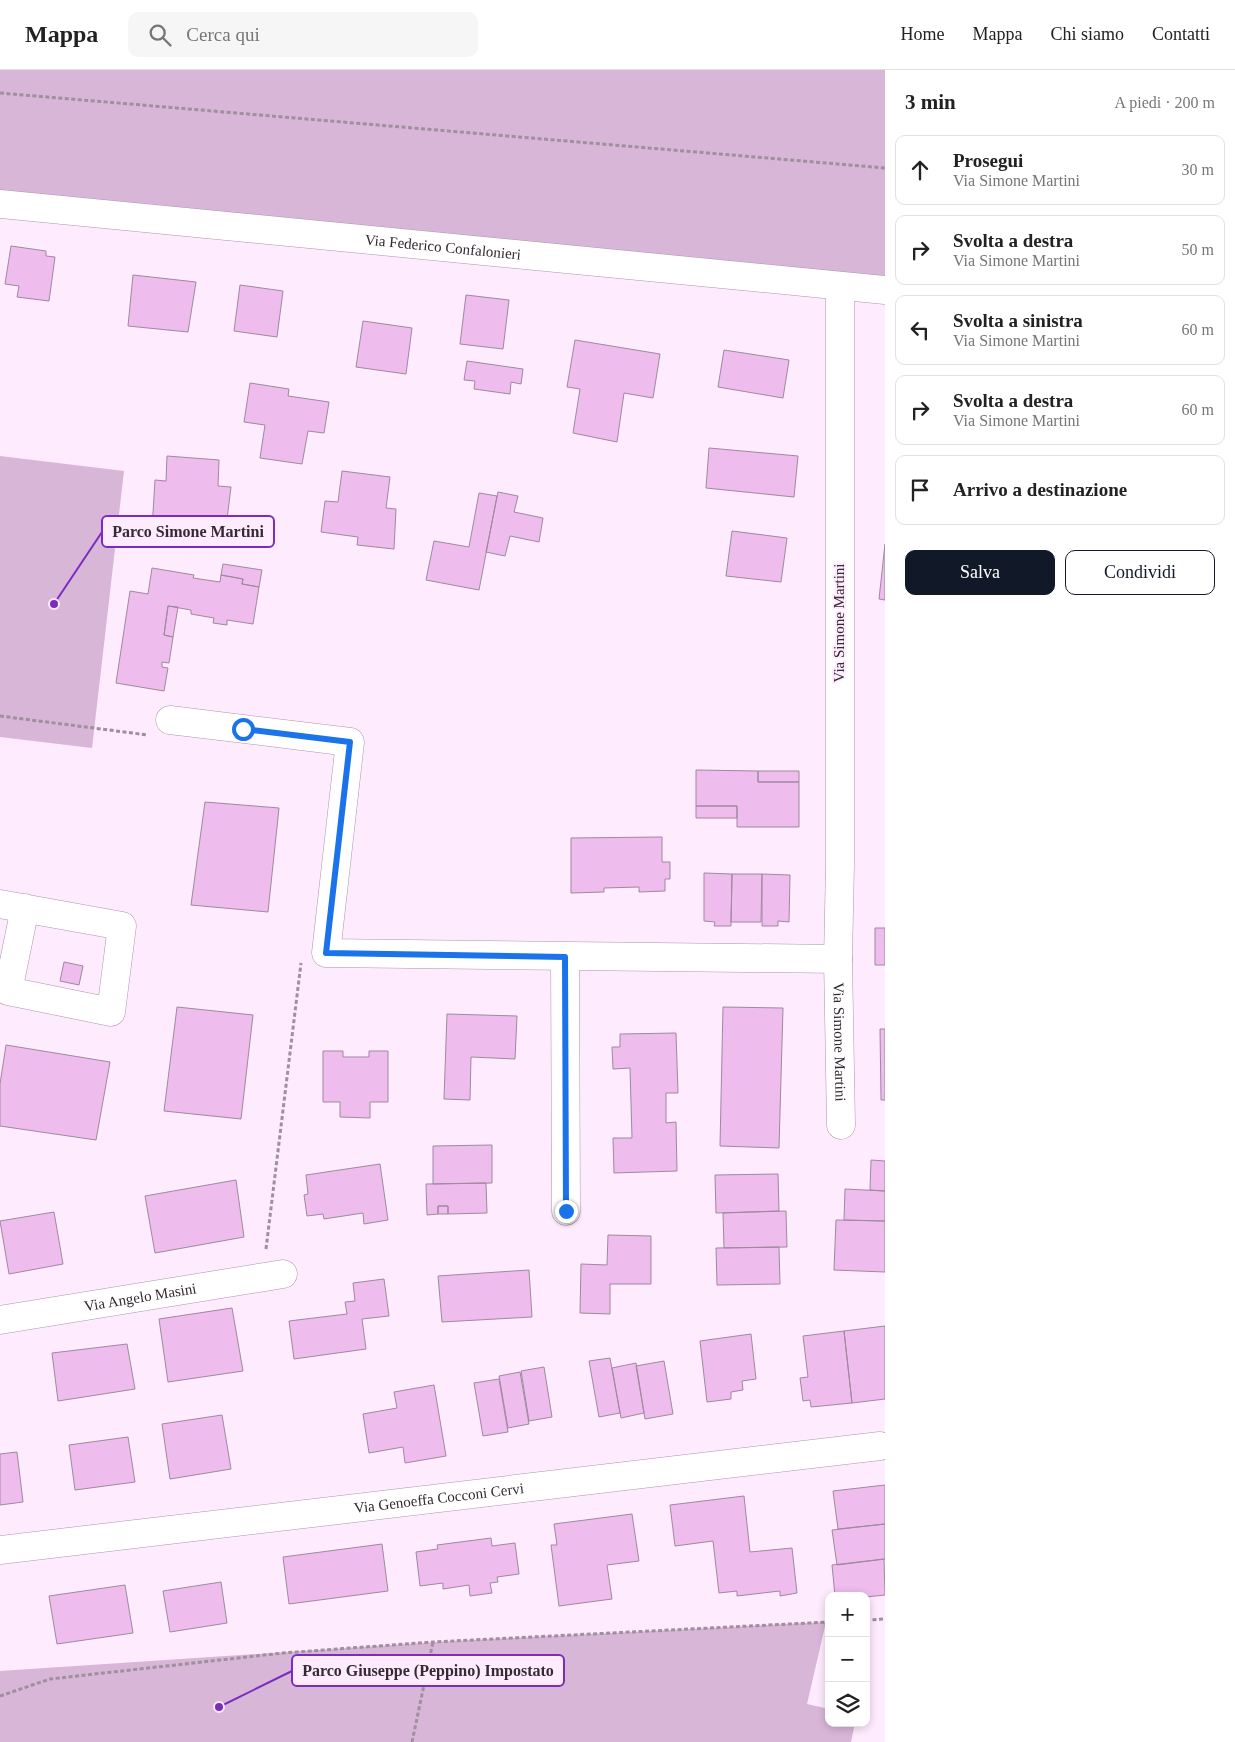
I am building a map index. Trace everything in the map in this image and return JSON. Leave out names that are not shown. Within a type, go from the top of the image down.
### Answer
[{"type":"street","name":"Via Federico Confalonieri","points":[[0,204],[885,290]]},
{"type":"street","name":"Via Simone Martini","points":[[840,286],[840,866],[838,960],[841,1125]]},
{"type":"street","points":[[163,728],[350,742],[326,953],[838,960]]},
{"type":"street","points":[[12,906],[122,926],[111,1012],[8,991],[12,906]]},
{"type":"street","points":[[565,957],[566,1211]]},
{"type":"street","name":"Via Angelo Masini","points":[[0,1320],[272,1276]]},
{"type":"street","name":"Via Genoeffa Cocconi Cervi","points":[[0,1550],[880,1446]]},
{"type":"path","points":[[0,93],[885,168]]},
{"type":"path","points":[[0,716],[163,728]]},
{"type":"path","points":[[272,1276],[301,958]]},
{"type":"path","points":[[870,1620],[885,1619]]},
{"type":"path","points":[[0,1696],[50,1679],[283,1653],[433,1642],[825,1622]]},
{"type":"path","points":[[412,1742],[433,1642]]},
{"type":"shaded area","points":[[0,70],[885,70],[885,290],[0,204]]},
{"type":"shaded area","points":[[0,456],[124,471],[92,748],[0,737]]},
{"type":"shaded area","points":[[825,1622],[807,1704],[825,1708],[825,1727],[854,1727],[851,1742],[0,1742],[0,1671],[452,1641]]},
{"type":"building","points":[[11,246],[46,251],[46,256],[55,257],[49,301],[17,297],[19,286],[5,284]]},
{"type":"building","points":[[133,275],[196,282],[188,332],[128,326]]},
{"type":"building","points":[[240,285],[283,291],[277,337],[234,331]]},
{"type":"building","points":[[466,295],[509,300],[503,349],[460,344]]},
{"type":"building","points":[[363,321],[412,328],[406,374],[356,367]]},
{"type":"building","points":[[575,340],[660,354],[653,398],[624,393],[617,442],[573,433],[580,389],[567,387]]},
{"type":"building","points":[[724,350],[789,360],[783,398],[718,387]]},
{"type":"building","points":[[467,361],[523,369],[521,384],[511,382],[510,394],[474,389],[475,381],[464,380]]},
{"type":"building","points":[[250,383],[289,389],[288,396],[329,402],[324,433],[308,431],[302,464],[260,458],[265,425],[244,422]]},
{"type":"building","points":[[709,448],[798,456],[794,497],[706,488]]},
{"type":"building","points":[[167,456],[219,460],[218,486],[231,487],[226,527],[197,525],[196,532],[152,529],[155,480],[166,481]]},
{"type":"building","points":[[342,471],[390,477],[386,508],[396,509],[394,549],[357,545],[358,537],[321,532],[325,501],[338,502]]},
{"type":"building","points":[[498,492],[518,496],[514,512],[543,518],[539,542],[510,536],[505,556],[486,552]]},
{"type":"building","points":[[479,493],[497,496],[479,590],[426,580],[434,541],[469,547]]},
{"type":"building","points":[[732,531],[787,538],[781,582],[726,576]]},
{"type":"building","points":[[885,544],[885,600],[879,599]]},
{"type":"building","points":[[223,564],[262,570],[259,587],[242,584],[243,579],[221,575]]},
{"type":"building","points":[[152,568],[194,575],[193,578],[220,582],[221,575],[243,579],[242,584],[259,587],[253,624],[227,620],[227,625],[213,623],[214,618],[191,614],[191,610],[168,606],[164,635],[173,637],[169,663],[162,662],[162,667],[168,668],[164,691],[116,683],[130,591],[148,594]]},
{"type":"building","points":[[168,606],[178,607],[173,637],[164,635]]},
{"type":"building","points":[[696,770],[758,771],[758,782],[799,782],[799,827],[737,827],[737,806],[696,806]]},
{"type":"building","points":[[758,771],[799,771],[799,782],[758,782]]},
{"type":"building","points":[[205,802],[279,808],[268,912],[191,905]]},
{"type":"building","points":[[696,806],[737,806],[737,818],[696,818]]},
{"type":"building","points":[[662,837],[662,862],[670,862],[670,879],[665,879],[665,891],[639,892],[639,887],[604,888],[604,892],[571,893],[571,838]]},
{"type":"building","points":[[704,873],[732,874],[731,926],[714,926],[715,922],[704,921]]},
{"type":"building","points":[[732,874],[762,874],[761,922],[731,922]]},
{"type":"building","points":[[762,874],[790,875],[789,922],[778,921],[778,926],[762,926]]},
{"type":"building","points":[[875,928],[885,928],[885,965],[875,965]]},
{"type":"building","points":[[64,962],[83,966],[79,985],[60,981]]},
{"type":"building","points":[[177,1007],[253,1015],[241,1119],[164,1111]]},
{"type":"building","points":[[723,1007],[783,1008],[779,1148],[720,1146]]},
{"type":"building","points":[[447,1014],[517,1016],[515,1059],[471,1057],[470,1100],[444,1099]]},
{"type":"building","points":[[880,1029],[885,1029],[885,1100],[881,1100]]},
{"type":"building","points":[[676,1033],[678,1093],[666,1093],[666,1123],[676,1122],[677,1171],[614,1173],[613,1138],[632,1138],[630,1068],[613,1069],[612,1047],[620,1047],[620,1034]]},
{"type":"building","points":[[6,1045],[110,1062],[96,1140],[0,1126],[0,1084]]},
{"type":"building","points":[[323,1051],[343,1051],[343,1057],[369,1057],[369,1051],[388,1051],[388,1102],[370,1102],[370,1118],[340,1117],[340,1102],[323,1102]]},
{"type":"building","points":[[492,1145],[492,1183],[433,1184],[433,1146]]},
{"type":"building","points":[[871,1160],[885,1161],[885,1191],[870,1190]]},
{"type":"building","points":[[380,1164],[388,1220],[364,1224],[363,1213],[324,1219],[323,1214],[307,1216],[304,1195],[308,1194],[306,1175]]},
{"type":"building","points":[[778,1174],[779,1211],[716,1213],[715,1175]]},
{"type":"building","points":[[236,1180],[244,1237],[155,1253],[145,1196]]},
{"type":"building","points":[[486,1183],[487,1213],[448,1214],[448,1206],[438,1206],[438,1214],[427,1215],[426,1184]]},
{"type":"building","points":[[845,1189],[885,1191],[885,1221],[844,1220]]},
{"type":"building","points":[[438,1206],[448,1206],[448,1214],[438,1214]]},
{"type":"building","points":[[786,1211],[787,1247],[724,1248],[723,1213]]},
{"type":"building","points":[[54,1212],[63,1264],[9,1274],[0,1221]]},
{"type":"building","points":[[836,1220],[885,1221],[885,1272],[834,1270]]},
{"type":"building","points":[[608,1235],[651,1236],[651,1284],[610,1284],[610,1314],[580,1313],[581,1264],[607,1265]]},
{"type":"building","points":[[779,1247],[780,1284],[717,1285],[716,1248]]},
{"type":"building","points":[[529,1270],[532,1317],[442,1322],[438,1276]]},
{"type":"building","points":[[384,1279],[389,1316],[362,1319],[366,1349],[294,1359],[289,1321],[347,1314],[345,1302],[355,1301],[353,1283]]},
{"type":"building","points":[[232,1308],[243,1371],[168,1382],[159,1319]]},
{"type":"building","points":[[885,1326],[885,1399],[852,1403],[844,1331]]},
{"type":"building","points":[[844,1331],[852,1403],[811,1407],[810,1400],[803,1401],[800,1378],[808,1377],[803,1336]]},
{"type":"building","points":[[751,1334],[756,1379],[742,1381],[743,1390],[731,1392],[731,1399],[707,1402],[700,1341]]},
{"type":"building","points":[[127,1344],[135,1389],[58,1401],[52,1353]]},
{"type":"building","points":[[610,1358],[620,1413],[599,1417],[589,1361]]},
{"type":"building","points":[[664,1361],[673,1414],[645,1419],[636,1366]]},
{"type":"building","points":[[636,1363],[644,1413],[621,1418],[612,1368]]},
{"type":"building","points":[[544,1367],[552,1417],[529,1421],[521,1371]]},
{"type":"building","points":[[520,1372],[529,1424],[508,1428],[499,1376]]},
{"type":"building","points":[[499,1379],[508,1432],[483,1436],[474,1383]]},
{"type":"building","points":[[434,1385],[446,1456],[405,1463],[403,1447],[369,1453],[363,1414],[397,1408],[394,1392]]},
{"type":"building","points":[[222,1415],[231,1469],[170,1479],[162,1424]]},
{"type":"building","points":[[128,1437],[135,1482],[75,1490],[69,1445]]},
{"type":"building","points":[[17,1452],[23,1502],[0,1505],[0,1454]]},
{"type":"building","points":[[885,1485],[885,1524],[838,1529],[833,1491]]},
{"type":"building","points":[[744,1496],[750,1552],[792,1548],[797,1593],[780,1596],[780,1591],[737,1596],[737,1591],[719,1593],[713,1541],[675,1546],[670,1505]]},
{"type":"building","points":[[632,1514],[639,1561],[607,1565],[612,1599],[559,1606],[551,1545],[557,1545],[554,1524]]},
{"type":"building","points":[[885,1524],[885,1559],[837,1565],[832,1530]]},
{"type":"building","points":[[491,1538],[492,1546],[515,1543],[519,1574],[497,1577],[498,1582],[490,1583],[492,1593],[470,1596],[469,1585],[443,1589],[443,1583],[420,1586],[416,1552],[438,1549],[437,1545]]},
{"type":"building","points":[[382,1544],[388,1591],[289,1604],[283,1557]]},
{"type":"building","points":[[884,1559],[885,1595],[870,1597],[870,1592],[835,1592],[832,1565]]},
{"type":"building","points":[[221,1582],[227,1623],[170,1632],[163,1591]]},
{"type":"building","points":[[125,1585],[133,1633],[57,1644],[49,1596]]},
{"type":"place","name":"Parco Simone Martini","points":[[54,604]]},
{"type":"place","name":"Parco Giuseppe (Peppino) Impostato","points":[[219,1707]]},
{"type":"route","points":[[243,729],[350,742],[326,953],[565,957],[566,1211]]}]
